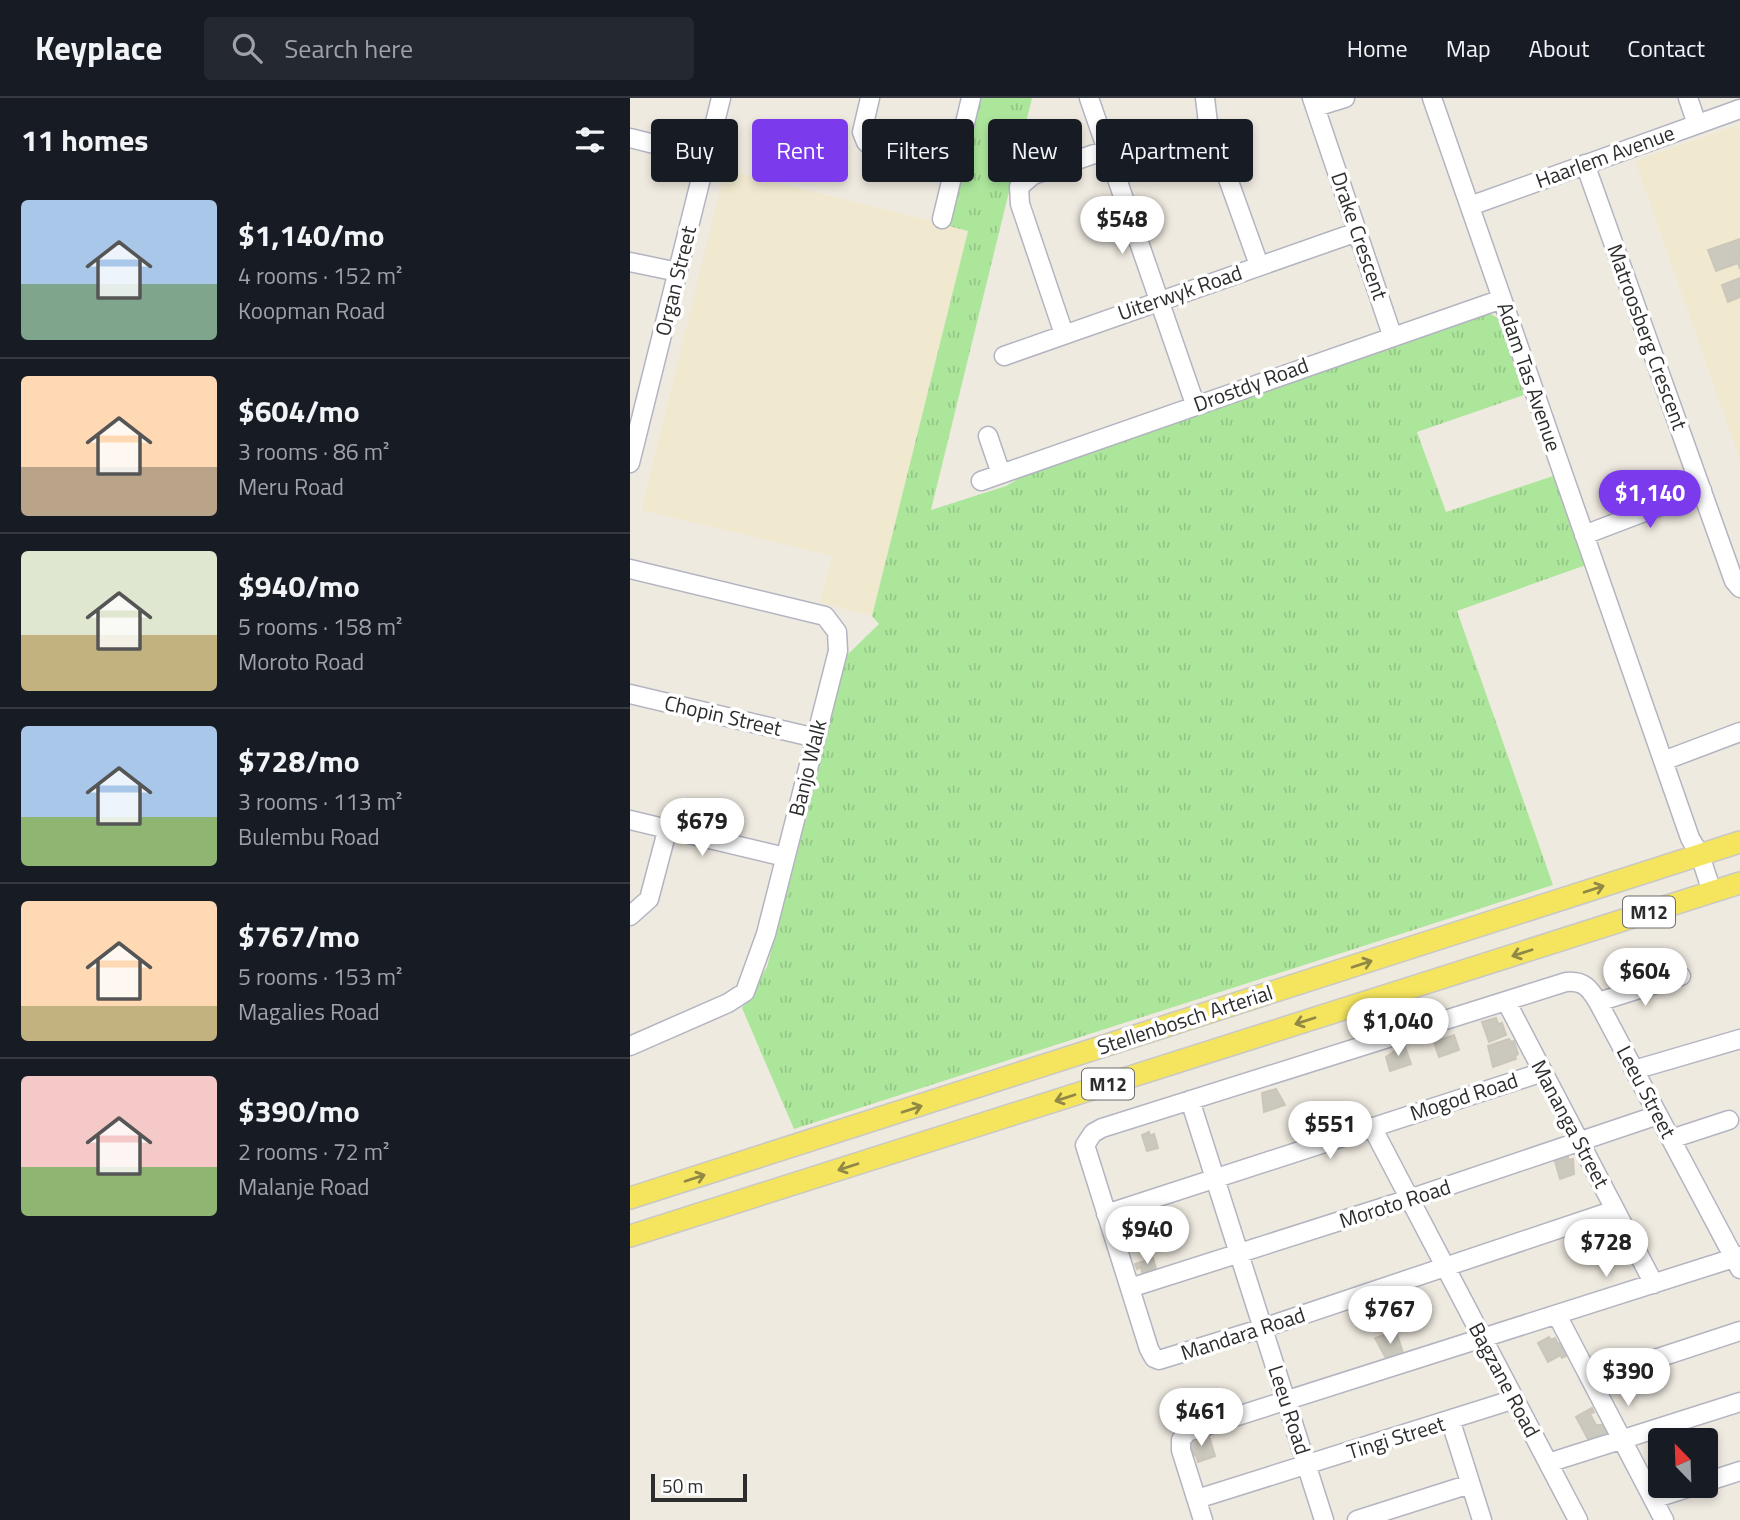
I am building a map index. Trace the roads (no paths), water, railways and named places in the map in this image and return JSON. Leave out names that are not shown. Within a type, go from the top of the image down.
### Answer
[{"type":"main road","name":"Stellenbosch Arterial","points":[[630,1198],[1740,842]]},
{"type":"main road","name":"Stellenbosch Arterial","points":[[630,1236],[1740,883]]},
{"type":"street","name":"Organ Street","points":[[715,119],[720,98]]},
{"type":"street","points":[[865,119],[870,98]]},
{"type":"street","points":[[966,119],[971,98]]},
{"type":"street","points":[[1089,98],[1096,119]]},
{"type":"street","points":[[1205,98],[1208,122],[1259,265]]},
{"type":"street","points":[[1314,103],[1345,98]]},
{"type":"street","name":"Adam Tas Avenue","points":[[1432,98],[1690,838],[1700,855],[1712,892]]},
{"type":"street","points":[[1688,98],[1697,124]]},
{"type":"street","name":"Drake Crescent","points":[[1314,103],[1392,335]]},
{"type":"street","name":"Haarlem Avenue","points":[[1470,206],[1740,109]]},
{"type":"street","points":[[630,138],[651,143]]},
{"type":"street","points":[[1064,334],[1020,204],[1019,187],[1033,175],[1096,153]]},
{"type":"street","name":"Matroosberg Crescent","points":[[1585,164],[1734,580],[1740,588]]},
{"type":"street","name":"Organ Street","points":[[630,463],[700,182]]},
{"type":"street","points":[[942,219],[950,182]]},
{"type":"street","points":[[1117,182],[1195,404]]},
{"type":"street","name":"Uiterwyk Road","points":[[1004,356],[1357,232]]},
{"type":"street","points":[[630,262],[678,272]]},
{"type":"street","name":"Drostdy Road","points":[[981,481],[1392,335],[1502,299]]},
{"type":"street","points":[[630,388],[648,393]]},
{"type":"street","points":[[988,436],[1001,474]]},
{"type":"street","points":[[1584,535],[1702,490]]},
{"type":"street","name":"Banjo Walk","points":[[630,569],[825,616],[837,632],[838,651],[766,934],[745,992],[728,1003],[630,1046]]},
{"type":"street","name":"Chopin Street","points":[[630,694],[816,738]]},
{"type":"street","points":[[1663,761],[1740,732]]},
{"type":"street","points":[[630,820],[667,831],[785,857]]},
{"type":"street","points":[[630,916],[649,899],[667,831]]},
{"type":"street","points":[[1598,1002],[1681,976]]},
{"type":"street","name":"Leeu Street","points":[[1190,1100],[1573,981],[1589,987],[1598,1002],[1738,1261]]},
{"type":"street","name":"Mananga Street","points":[[1506,1001],[1654,1284]]},
{"type":"street","points":[[1634,1070],[1740,1039]]},
{"type":"street","name":"Mogod Road","points":[[1106,1214],[1543,1072]]},
{"type":"street","name":"Leeu Road","points":[[1190,1100],[1324,1520]]},
{"type":"street","name":"Mandara Road","points":[[1190,1100],[1102,1128],[1087,1140],[1086,1151],[1149,1349],[1154,1358],[1159,1360],[1615,1210]]},
{"type":"street","name":"Moroto Road","points":[[1130,1288],[1409,1199],[1658,1115]]},
{"type":"street","points":[[1671,1139],[1729,1120]]},
{"type":"street","name":"Bagzane Road","points":[[1372,1127],[1578,1520]]},
{"type":"street","points":[[1203,1520],[1181,1450],[1183,1436],[1654,1284],[1738,1261]]},
{"type":"street","points":[[1558,1315],[1664,1520]]},
{"type":"street","points":[[1591,1380],[1740,1331]]},
{"type":"street","name":"Tingi Street","points":[[1197,1499],[1451,1422],[1515,1399]]},
{"type":"street","points":[[1548,1463],[1740,1402]]},
{"type":"street","points":[[1451,1422],[1482,1520]]},
{"type":"street","points":[[1718,1478],[1740,1471]]},
{"type":"street","points":[[1357,1520],[1470,1484]]}]
